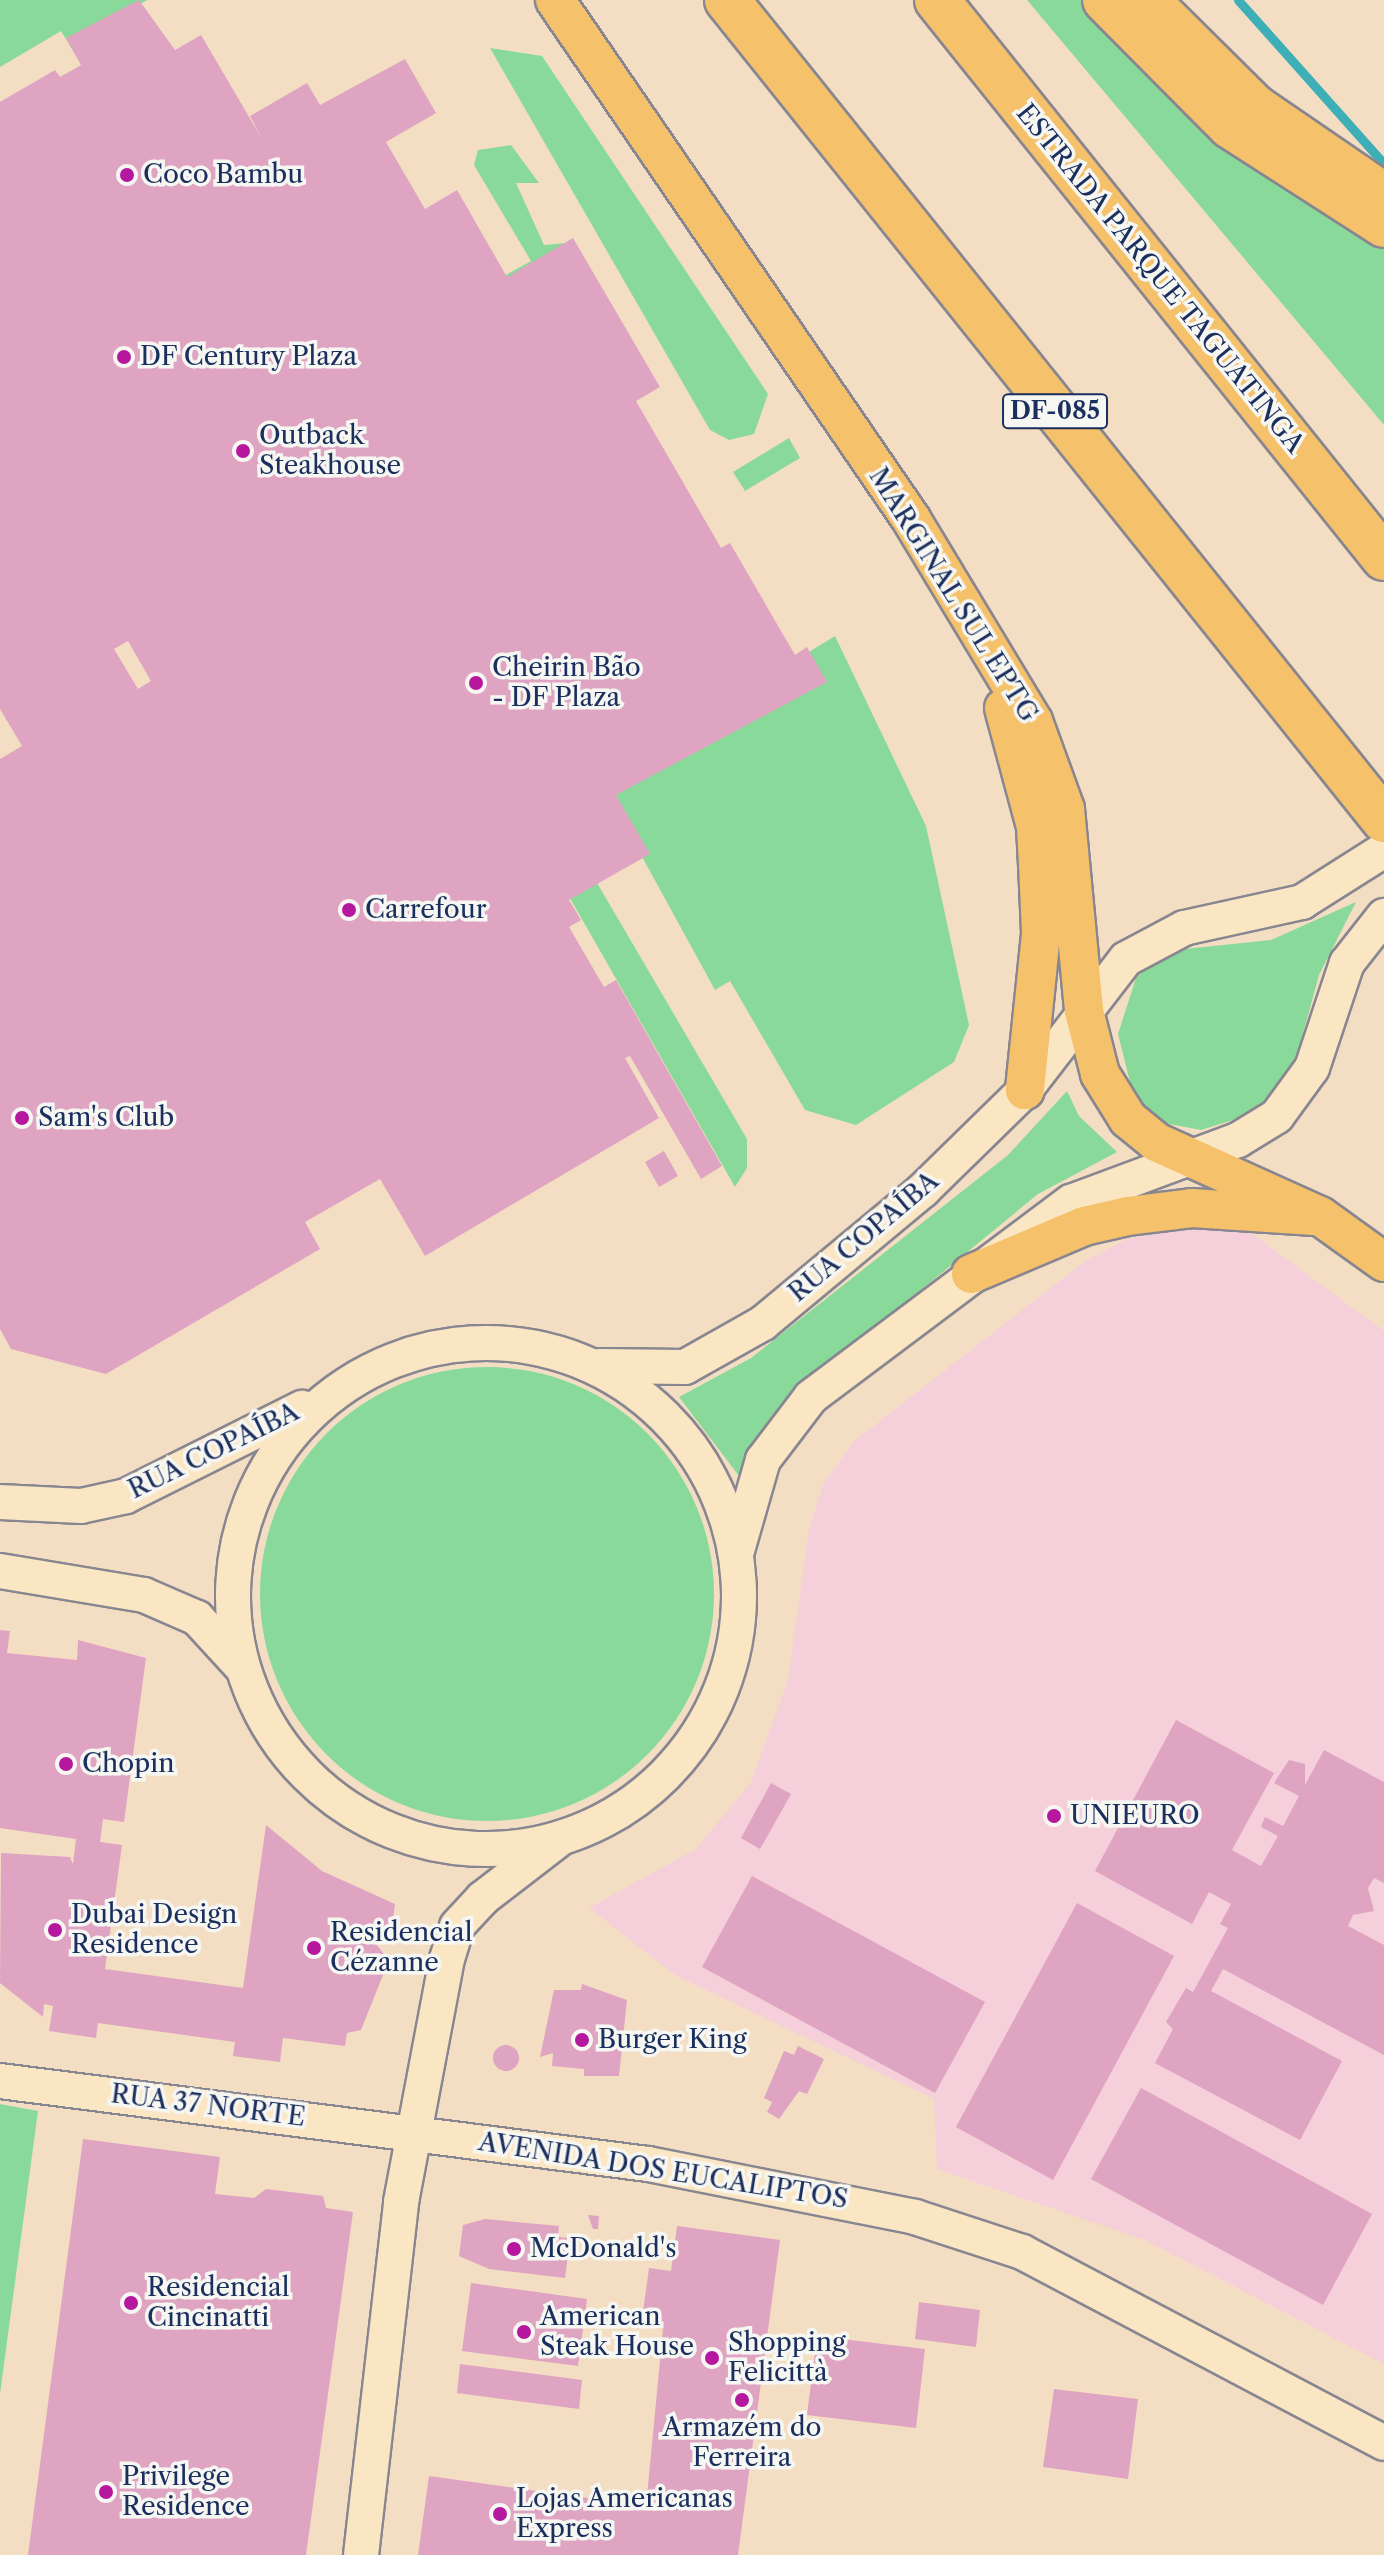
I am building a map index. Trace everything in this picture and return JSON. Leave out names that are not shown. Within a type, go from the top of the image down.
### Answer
[{"type":"highway","name":"DF-085","points":[[727,0],[1384,820]]},
{"type":"highway","name":"ESTRADA PARQUE TAGUATINGA","points":[[937,0],[1384,558]]},
{"type":"highway","points":[[1105,0],[1230,126],[1384,225]]},
{"type":"main road","name":"MARGINAL SUL EPTG","points":[[555,0],[911,519],[1033,721],[1065,809],[1084,1011],[1100,1074],[1128,1119],[1188,1154],[1320,1216],[1384,1262]]},
{"type":"main road","points":[[1151,0],[1257,105],[1384,192]]},
{"type":"main road","points":[[984,640],[1036,827],[1041,934],[1025,1090]]},
{"type":"main road","name":"RUA COPAÍBA","points":[[591,1365],[685,1367],[763,1323],[923,1190],[1025,1090],[1126,959],[1184,928],[1266,913],[1338,885],[1384,850]]},
{"type":"main road","points":[[736,1555],[763,1460],[811,1397],[1071,1202],[1188,1154],[1238,1140],[1277,1116],[1312,1068],[1347,963],[1377,921]]},
{"type":"main road","points":[[971,1274],[1084,1226],[1128,1216],[1192,1208],[1320,1216]]},
{"type":"main road","points":[[457,1342],[526,1344],[591,1365],[644,1398],[687,1442],[719,1495],[736,1555],[736,1644],[719,1698],[691,1747],[653,1788],[607,1821],[557,1841],[478,1851],[386,1828],[330,1797],[275,1739],[241,1666],[231,1591],[243,1516],[277,1448],[330,1393],[390,1359],[457,1342]]},
{"type":"main road","name":"RUA COPAÍBA","points":[[0,1502],[81,1506],[126,1496],[330,1393]]},
{"type":"main road","points":[[0,1571],[144,1595],[197,1618],[241,1666]]},
{"type":"main road","points":[[361,2555],[415,2132],[457,1926],[557,1841]]},
{"type":"main road","name":"RUA 37 NORTE","points":[[0,2081],[415,2132]]},
{"type":"main road","name":"AVENIDA DOS EUCALIPTOS","points":[[415,2132],[794,2188],[924,2220],[1022,2252],[1384,2443]]},
{"type":"shaded area","name":"UNIEURO","points":[[1189,1225],[1252,1234],[1384,1331],[1384,2364],[1145,2240],[937,2169],[934,2099],[675,1975],[589,1908],[696,1849],[751,1782],[788,1680],[809,1529],[823,1485],[853,1442],[1084,1262],[1127,1239]]},
{"type":"green space","points":[[0,0],[147,0],[108,24],[84,69],[61,31],[0,67]]},
{"type":"green space","points":[[1027,0],[1087,0],[1384,240],[1384,425]]},
{"type":"green space","points":[[490,48],[542,56],[768,394],[754,434],[729,440],[710,430]]},
{"type":"green space","points":[[511,145],[539,183],[516,183],[544,245],[566,243],[540,344],[504,276],[531,261],[474,165],[478,150]]},
{"type":"green space","points":[[789,438],[800,458],[745,491],[733,472]]},
{"type":"green space","points":[[835,636],[926,826],[969,1025],[954,1062],[856,1125],[805,1110],[730,981],[715,990],[640,853],[583,790]]},
{"type":"green space","points":[[593,876],[747,1139],[747,1168],[735,1187],[567,893]]},
{"type":"green space","points":[[1356,902],[1319,975],[1292,1074],[1259,1112],[1201,1130],[1169,1124],[1146,1110],[1132,1090],[1118,1034],[1136,978],[1165,951],[1271,940]]},
{"type":"green space","points":[[1067,1091],[1079,1116],[1117,1152],[1038,1194],[788,1399],[739,1476],[679,1397],[751,1358],[1008,1155]]},
{"type":"green space","points":[[487,1367],[531,1371],[574,1384],[613,1405],[648,1433],[676,1468],[697,1507],[710,1550],[714,1594],[710,1638],[697,1681],[676,1720],[648,1755],[613,1783],[574,1804],[531,1817],[487,1821],[443,1817],[400,1804],[361,1783],[326,1755],[298,1720],[277,1681],[264,1638],[260,1594],[264,1550],[277,1507],[298,1468],[326,1433],[361,1405],[400,1384],[443,1371]]},
{"type":"green space","points":[[0,2104],[38,2111],[0,2394]]},
{"type":"building","points":[[139,0],[175,50],[201,35],[262,139],[250,116],[307,83],[320,105],[405,59],[436,113],[386,142],[425,209],[457,190],[507,277],[573,238],[660,387],[636,401],[721,548],[730,543],[795,655],[807,647],[827,682],[616,795],[650,854],[569,900],[581,920],[569,927],[604,987],[616,980],[722,1166],[701,1179],[630,1056],[625,1058],[659,1118],[425,1256],[380,1179],[305,1222],[320,1249],[106,1374],[11,1349],[0,1329],[0,759],[22,746],[0,709],[0,102],[55,70],[60,77],[81,65],[66,38]],"holes":[[[128,641],[151,681],[138,689],[114,649]]]},
{"type":"building","points":[[664,1151],[678,1176],[659,1187],[645,1162]]},
{"type":"building","points":[[0,1630],[10,1631],[7,1653],[77,1660],[78,1640],[146,1658],[124,1822],[103,1819],[100,1842],[122,1845],[105,1969],[243,1988],[266,1825],[322,1871],[395,1904],[391,1936],[367,1933],[389,1960],[361,2030],[347,2033],[345,2046],[283,2038],[280,2062],[233,2056],[235,2042],[98,2023],[96,2038],[49,2031],[53,2006],[44,2004],[43,2017],[0,1983],[1,1853],[70,1857],[73,1864],[76,1839],[0,1828]]},
{"type":"building","points":[[1176,1720],[1274,1773],[1232,1850],[1261,1866],[1278,1836],[1261,1827],[1265,1817],[1283,1826],[1299,1796],[1274,1783],[1289,1760],[1305,1764],[1305,1785],[1324,1750],[1384,1782],[1384,1883],[1374,1878],[1368,1888],[1374,1911],[1353,1915],[1348,1926],[1384,1945],[1384,2055],[1223,1969],[1211,1991],[1342,2061],[1300,2140],[1155,2063],[1173,2029],[1166,2022],[1186,1988],[1193,1992],[1228,1928],[1220,1924],[1231,1904],[1209,1892],[1192,1924],[1095,1871]]},
{"type":"building","points":[[771,1783],[791,1794],[760,1849],[741,1838]]},
{"type":"building","points":[[752,1876],[985,2002],[935,2093],[702,1967]]},
{"type":"building","points":[[1077,1903],[1174,1956],[1053,2180],[956,2127]]},
{"type":"building","name":"Burger King","points":[[582,1984],[627,2000],[619,2076],[584,2076],[584,2069],[552,2066],[553,2053],[540,2057],[554,1990],[581,1990]]},
{"type":"building","points":[[506,2045],[515,2049],[519,2058],[515,2067],[506,2071],[497,2067],[493,2058],[497,2049]]},
{"type":"building","points":[[798,2046],[824,2059],[807,2094],[799,2091],[779,2119],[767,2112],[772,2102],[764,2098],[784,2051],[794,2055]]},
{"type":"building","points":[[1141,2088],[1372,2214],[1323,2305],[1091,2179]]},
{"type":"building","points":[[83,2139],[220,2157],[215,2194],[254,2198],[266,2189],[323,2196],[326,2208],[353,2212],[306,2555],[28,2555]]},
{"type":"building","points":[[588,2215],[599,2216],[598,2229],[593,2229]]},
{"type":"building","name":"McDonald's","points":[[485,2219],[559,2226],[558,2237],[570,2238],[565,2278],[489,2269],[459,2256],[463,2225]]},
{"type":"building","name":"Shopping Felicittà","points":[[677,2226],[780,2240],[738,2555],[418,2555],[429,2476],[646,2506],[663,2329],[641,2326],[649,2268],[671,2271]]},
{"type":"building","name":"American Steak House","points":[[471,2283],[587,2299],[578,2366],[462,2351]]},
{"type":"building","points":[[919,2302],[980,2310],[976,2347],[915,2339]]},
{"type":"building","points":[[817,2336],[925,2349],[916,2428],[807,2415]]},
{"type":"building","points":[[460,2364],[582,2380],[579,2409],[457,2393]]},
{"type":"building","points":[[1054,2389],[1138,2399],[1128,2479],[1043,2467]]},
{"type":"waterway","points":[[1238,0],[1384,164]]},
{"type":"place","name":"Coco Bambu","points":[[127,175]]},
{"type":"place","name":"DF Century Plaza","points":[[124,357]]},
{"type":"place","name":"Outback Steakhouse","points":[[243,451]]},
{"type":"place","name":"Cheirin Bão - DF Plaza","points":[[476,683]]},
{"type":"place","name":"Carrefour","points":[[349,910]]},
{"type":"place","name":"Sam's Club","points":[[22,1118]]},
{"type":"place","name":"Chopin","points":[[66,1764]]},
{"type":"place","name":"UNIEURO","points":[[1054,1816]]},
{"type":"place","name":"Dubai Design Residence","points":[[55,1930]]},
{"type":"place","name":"Residencial Cézanne","points":[[314,1948]]},
{"type":"place","name":"Burger King","points":[[582,2040]]},
{"type":"place","name":"McDonald's","points":[[514,2249]]},
{"type":"place","name":"Residencial Cincinatti","points":[[131,2303]]},
{"type":"place","name":"American Steak House","points":[[524,2332]]},
{"type":"place","name":"Shopping Felicittà","points":[[712,2358]]},
{"type":"place","name":"Armazém do Ferreira","points":[[742,2400]]},
{"type":"place","name":"Privilege Residence","points":[[106,2492]]},
{"type":"place","name":"Lojas Americanas Express","points":[[500,2514]]}]
